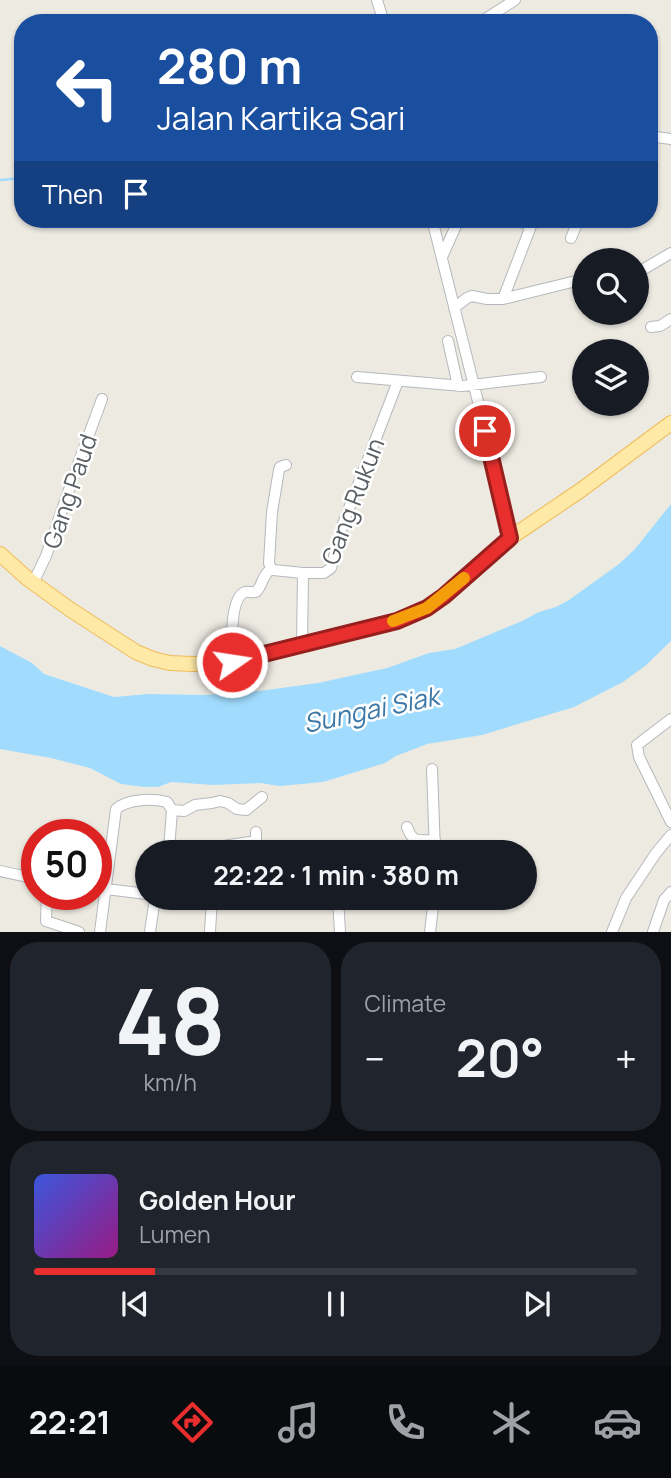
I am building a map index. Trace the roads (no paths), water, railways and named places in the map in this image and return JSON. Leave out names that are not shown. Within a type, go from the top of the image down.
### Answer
[{"type":"main road","points":[[0,554],[33,583],[71,610],[119,642],[153,659],[193,664],[232,662],[397,621],[427,608],[510,538],[581,490],[671,423]]},
{"type":"street","points":[[493,14],[515,0]]},
{"type":"street","points":[[434,228],[454,308],[466,386]]},
{"type":"street","points":[[442,257],[455,228]]},
{"type":"street","points":[[503,299],[531,228]]},
{"type":"street","points":[[571,238],[575,228]]},
{"type":"street","points":[[649,266],[671,253]]},
{"type":"street","points":[[454,308],[472,296],[503,299],[572,282]]},
{"type":"street","points":[[652,327],[660,326],[671,319]]},
{"type":"street","points":[[448,341],[497,477],[510,538]]},
{"type":"street","points":[[357,377],[466,386],[541,377]]},
{"type":"street","name":"Gang Rukun","points":[[302,645],[303,573],[324,573],[331,568],[343,524],[398,381]]},
{"type":"street","name":"Gang Paud","points":[[33,583],[46,556],[102,399]]},
{"type":"street","points":[[271,569],[269,563],[272,512],[279,470],[286,465]]},
{"type":"street","points":[[271,569],[303,573]]},
{"type":"street","points":[[232,662],[233,622],[237,601],[246,592],[258,591],[263,577],[271,569]]},
{"type":"street","points":[[671,719],[637,746],[639,757],[671,822]]},
{"type":"street","points":[[432,769],[435,840]]},
{"type":"street","points":[[172,810],[184,811],[195,805],[220,801],[246,810],[262,797]]},
{"type":"street","points":[[112,826],[116,809],[127,802],[160,800],[167,802],[172,810],[170,840]]},
{"type":"street","points":[[407,827],[410,836],[417,840]]},
{"type":"street","points":[[256,832],[256,840]]},
{"type":"street","points":[[612,932],[626,898],[671,835]]},
{"type":"street","points":[[0,871],[21,876]]},
{"type":"street","points":[[112,890],[135,893]]},
{"type":"street","points":[[653,932],[664,900],[671,892]]},
{"type":"street","points":[[46,910],[46,921],[79,932]]},
{"type":"street","points":[[100,932],[103,910]]},
{"type":"street","points":[[150,932],[153,910]]},
{"type":"street","points":[[210,932],[211,910]]},
{"type":"street","points":[[339,910],[340,932]]},
{"type":"street","points":[[430,932],[433,910]]},
{"type":"water","name":"Sungai Siak","points":[[671,504],[671,641],[645,666],[623,682],[574,707],[482,735],[427,744],[385,763],[323,782],[280,786],[260,783],[213,785],[171,782],[158,787],[121,784],[90,768],[0,749],[0,646],[32,663],[44,674],[114,697],[148,694],[205,695],[318,683],[387,668],[429,653],[455,649],[556,607],[619,564],[635,549]]},
{"type":"waterway","points":[[0,180],[14,179]]}]
